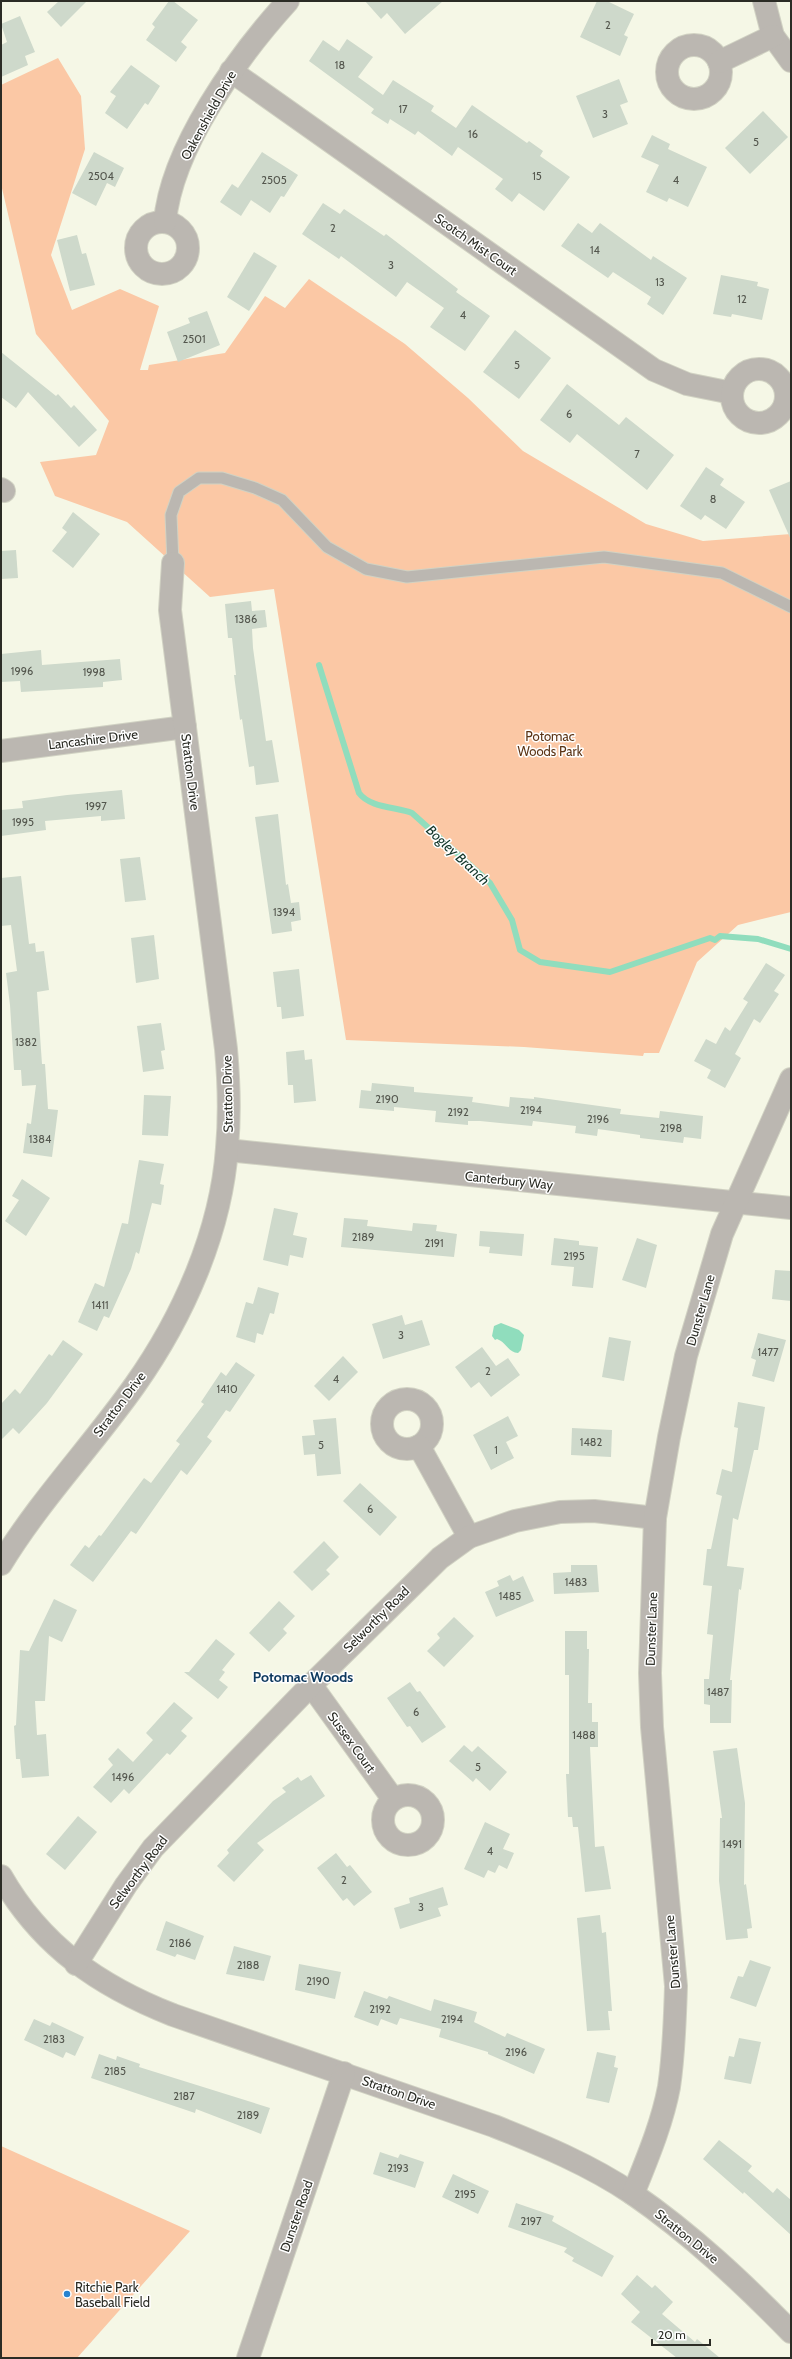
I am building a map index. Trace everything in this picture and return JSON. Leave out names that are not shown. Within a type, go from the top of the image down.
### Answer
[{"type":"street","name":"Oakenshield Drive","points":[[165,222],[167,202],[175,175],[200,124],[231,71],[288,1]]},
{"type":"street","points":[[764,1],[773,36],[791,61]]},
{"type":"street","points":[[719,62],[773,36]]},
{"type":"street","name":"Scotch Mist Court","points":[[231,71],[654,370],[687,384],[732,393]]},
{"type":"street","name":"Stratton Drive","points":[[1,1564],[32,1519],[135,1386],[175,1320],[187,1295],[210,1233],[227,1150],[229,1112],[226,1049],[170,610],[173,563]]},
{"type":"street","name":"Lancashire Drive","points":[[1,751],[185,727]]},
{"type":"street","name":"Dunster Lane","points":[[633,2194],[653,2145],[668,2087],[675,2026],[676,1986],[652,1727],[650,1673],[655,1518],[669,1437],[686,1356],[722,1234],[791,1079]]},
{"type":"street","name":"Canterbury Way","points":[[227,1150],[736,1204],[791,1208]]},
{"type":"street","points":[[419,1446],[469,1537]]},
{"type":"street","name":"Selworthy Road","points":[[76,1964],[126,1884],[153,1848],[311,1685],[412,1583],[440,1558],[469,1537],[515,1521],[560,1512],[594,1511],[655,1518]]},
{"type":"street","name":"Sussex Court","points":[[311,1685],[393,1799]]},
{"type":"street","name":"Stratton Drive","points":[[1,1876],[30,1919],[76,1964],[135,2000],[494,2126],[544,2146],[633,2194],[686,2234],[737,2277],[791,2332]]},
{"type":"street","name":"Dunster Road","points":[[248,2358],[344,2073]]},
{"type":"lane","points":[[173,563],[171,515],[179,492],[199,478],[222,478],[255,488],[282,500],[327,547],[366,569],[408,577],[604,557],[722,573],[791,607]]},
{"type":"green space","name":"Potomac Woods Park","points":[[58,58],[81,96],[85,149],[51,255],[72,310],[120,289],[159,306],[140,370],[148,370],[149,365],[225,353],[265,296],[285,308],[309,279],[405,344],[468,398],[523,451],[646,524],[703,541],[791,534],[791,912],[738,925],[697,962],[659,1053],[644,1053],[643,1056],[524,1047],[346,1040],[274,589],[210,597],[127,522],[55,496],[40,462],[96,455],[109,421],[36,334],[1,184],[1,85]]},
{"type":"green space","name":"Ritchie Park Baseball Field","points":[[1,2146],[190,2231],[77,2358],[1,2358]]},
{"type":"shaded area","points":[[501,1323],[519,1330],[524,1335],[521,1350],[518,1353],[512,1351],[500,1340],[495,1340],[492,1336],[494,1326]]},
{"type":"building","points":[[59,1],[87,1],[61,27],[47,12]]},
{"type":"building","points":[[169,1],[173,1],[198,20],[181,42],[187,47],[176,62],[146,40],[155,27],[152,24]]},
{"type":"building","points":[[365,1],[443,1],[405,34],[387,13],[381,19]]},
{"type":"building","points":[[597,1],[607,1],[634,14],[624,35],[628,37],[620,56],[580,37]]},
{"type":"building","points":[[20,16],[35,52],[25,56],[28,65],[1,77],[1,45],[7,42],[1,24]]},
{"type":"building","points":[[347,39],[373,57],[358,77],[383,95],[393,80],[434,106],[431,111],[456,128],[472,105],[527,143],[529,141],[543,151],[540,156],[570,177],[544,211],[519,193],[512,202],[495,189],[503,179],[458,147],[452,156],[418,131],[415,135],[390,119],[388,124],[371,113],[374,109],[309,61],[323,40],[339,51]]},
{"type":"building","points":[[131,65],[160,86],[148,105],[145,103],[127,129],[105,113],[116,96],[110,92]]},
{"type":"building","points":[[619,79],[628,102],[620,105],[628,124],[593,138],[576,96]]},
{"type":"building","points":[[763,111],[788,137],[750,174],[725,148]]},
{"type":"building","points":[[652,135],[670,144],[668,149],[707,167],[688,207],[669,198],[667,202],[646,192],[659,165],[641,157]]},
{"type":"building","points":[[94,152],[124,168],[115,187],[107,183],[96,206],[72,193]]},
{"type":"building","points":[[262,152],[298,175],[284,197],[281,196],[270,213],[251,200],[241,216],[220,202],[232,184],[238,188]]},
{"type":"building","points":[[323,203],[340,214],[344,209],[384,236],[386,234],[458,289],[456,292],[490,316],[465,351],[430,327],[444,308],[407,282],[396,297],[341,256],[339,259],[302,234]]},
{"type":"building","points":[[578,223],[592,233],[600,223],[651,260],[653,256],[687,278],[663,315],[647,304],[651,297],[613,272],[608,278],[561,246]]},
{"type":"building","points":[[77,235],[82,254],[86,253],[95,285],[70,291],[57,240]]},
{"type":"building","points":[[254,252],[277,266],[249,311],[227,297]]},
{"type":"building","points":[[721,275],[758,282],[757,286],[769,289],[762,320],[732,314],[731,317],[713,314]]},
{"type":"building","points":[[207,311],[220,345],[178,362],[167,332],[190,323],[188,318]]},
{"type":"building","points":[[515,330],[551,358],[519,399],[483,372]]},
{"type":"building","points":[[1,352],[56,396],[58,394],[71,408],[74,405],[97,430],[79,447],[28,392],[16,408],[1,397]]},
{"type":"building","points":[[567,384],[619,425],[626,417],[674,455],[647,490],[577,434],[570,443],[540,420]]},
{"type":"building","points":[[706,467],[724,479],[720,485],[745,502],[726,529],[705,515],[701,520],[680,506]]},
{"type":"building","points":[[791,481],[791,540],[769,490]]},
{"type":"building","points":[[73,512],[100,534],[73,568],[52,551],[67,532],[62,528]]},
{"type":"building","points":[[16,550],[18,578],[1,579],[1,551]]},
{"type":"building","points":[[251,601],[252,611],[265,610],[267,627],[252,629],[253,648],[266,741],[272,740],[279,782],[256,785],[254,766],[249,767],[242,719],[240,720],[234,675],[236,675],[232,638],[228,638],[225,604]]},
{"type":"building","points":[[41,650],[42,665],[120,659],[122,680],[103,682],[103,687],[21,692],[20,681],[1,682],[1,654]]},
{"type":"building","points":[[122,790],[125,819],[101,821],[101,816],[45,821],[46,830],[1,836],[1,810],[23,808],[22,801]]},
{"type":"building","points":[[278,814],[286,885],[288,884],[291,903],[299,902],[301,920],[291,922],[292,931],[272,934],[255,817]]},
{"type":"building","points":[[140,857],[146,900],[125,902],[120,859]]},
{"type":"building","points":[[21,876],[29,944],[35,943],[36,952],[44,951],[49,990],[37,992],[42,1064],[45,1064],[48,1109],[58,1110],[52,1157],[23,1153],[27,1123],[31,1124],[36,1085],[22,1086],[21,1070],[14,1070],[10,1005],[6,973],[17,971],[11,925],[1,926],[1,878]]},
{"type":"building","points":[[154,935],[159,979],[136,983],[131,938]]},
{"type":"building","points":[[766,963],[785,975],[774,991],[779,994],[760,1023],[754,1019],[735,1054],[741,1058],[725,1088],[707,1078],[711,1070],[694,1061],[706,1039],[716,1044],[725,1027],[730,1031],[748,1002],[743,999]]},
{"type":"building","points":[[299,969],[304,1016],[282,1019],[281,1007],[277,1007],[273,972]]},
{"type":"building","points":[[161,1023],[165,1050],[161,1051],[164,1069],[143,1072],[137,1026]]},
{"type":"building","points":[[304,1050],[305,1060],[312,1059],[316,1101],[294,1103],[293,1085],[288,1085],[286,1052]]},
{"type":"building","points":[[372,1083],[414,1087],[414,1092],[473,1097],[472,1102],[509,1107],[510,1097],[534,1099],[534,1097],[621,1109],[620,1114],[659,1118],[660,1111],[703,1116],[701,1139],[684,1137],[683,1143],[640,1138],[640,1135],[598,1129],[597,1136],[575,1133],[576,1126],[533,1121],[532,1126],[480,1121],[468,1121],[468,1125],[435,1122],[436,1111],[394,1107],[394,1111],[359,1108],[361,1090],[371,1091]]},
{"type":"building","points":[[144,1095],[171,1096],[168,1136],[142,1135]]},
{"type":"building","points":[[139,1160],[164,1164],[160,1184],[164,1185],[161,1205],[152,1203],[139,1254],[136,1252],[131,1269],[109,1318],[104,1316],[97,1331],[78,1322],[95,1283],[104,1287],[122,1223],[128,1224]]},
{"type":"building","points":[[22,1179],[50,1198],[26,1236],[5,1221],[19,1200],[12,1196]]},
{"type":"building","points":[[274,1208],[298,1213],[293,1235],[307,1238],[303,1258],[290,1255],[288,1266],[263,1260]]},
{"type":"building","points":[[344,1218],[368,1220],[367,1226],[412,1231],[413,1223],[437,1225],[436,1231],[457,1234],[454,1257],[341,1247]]},
{"type":"building","points":[[480,1231],[524,1234],[522,1256],[489,1253],[490,1247],[479,1246]]},
{"type":"building","points":[[554,1238],[579,1241],[579,1245],[598,1247],[593,1288],[572,1286],[574,1267],[551,1265]]},
{"type":"building","points":[[637,1238],[657,1245],[646,1288],[622,1280]]},
{"type":"building","points":[[775,1270],[791,1271],[791,1301],[772,1299]]},
{"type":"building","points":[[258,1287],[279,1293],[274,1314],[270,1313],[263,1335],[257,1333],[255,1343],[236,1337],[246,1302],[253,1304]]},
{"type":"building","points":[[402,1315],[405,1325],[422,1320],[430,1345],[383,1359],[372,1324]]},
{"type":"building","points":[[758,1333],[786,1340],[774,1382],[752,1376],[756,1360],[751,1358]]},
{"type":"building","points":[[609,1337],[631,1341],[624,1381],[602,1377]]},
{"type":"building","points":[[63,1340],[83,1354],[47,1403],[19,1434],[13,1428],[1,1440],[1,1404],[15,1389],[20,1394],[49,1354],[52,1356]]},
{"type":"building","points":[[482,1347],[496,1366],[508,1358],[520,1375],[491,1397],[479,1382],[471,1388],[455,1367]]},
{"type":"building","points":[[343,1356],[358,1372],[329,1401],[314,1386]]},
{"type":"building","points":[[236,1362],[255,1375],[230,1412],[226,1410],[207,1437],[212,1441],[187,1475],[181,1470],[136,1534],[131,1531],[93,1582],[70,1565],[85,1545],[89,1548],[99,1535],[101,1536],[144,1478],[151,1483],[180,1444],[176,1441],[204,1404],[201,1402],[221,1372],[226,1376]]},
{"type":"building","points":[[738,1402],[765,1407],[758,1450],[754,1450],[738,1520],[733,1518],[727,1566],[744,1568],[741,1590],[739,1589],[730,1680],[732,1680],[731,1723],[710,1723],[710,1705],[704,1704],[704,1679],[709,1679],[713,1635],[707,1634],[712,1586],[703,1585],[707,1549],[711,1549],[722,1496],[716,1494],[722,1469],[732,1472],[738,1428],[734,1427]]},
{"type":"building","points":[[508,1416],[518,1436],[506,1442],[514,1458],[491,1470],[473,1435]]},
{"type":"building","points":[[336,1418],[341,1474],[317,1476],[315,1454],[304,1455],[302,1436],[315,1435],[313,1420]]},
{"type":"building","points":[[572,1428],[612,1430],[611,1457],[571,1455]]},
{"type":"building","points":[[360,1483],[397,1517],[380,1536],[343,1501]]},
{"type":"building","points":[[324,1541],[339,1557],[326,1570],[330,1574],[312,1591],[293,1572]]},
{"type":"building","points":[[571,1565],[597,1565],[599,1592],[554,1594],[553,1573],[571,1572]]},
{"type":"building","points":[[510,1575],[513,1581],[523,1576],[534,1601],[496,1617],[485,1592],[499,1586],[497,1581]]},
{"type":"building","points":[[54,1599],[77,1610],[62,1642],[49,1636],[45,1701],[35,1701],[37,1735],[46,1734],[49,1776],[22,1778],[20,1759],[16,1759],[14,1726],[16,1725],[20,1650],[29,1651]]},
{"type":"building","points":[[279,1601],[295,1616],[283,1629],[287,1633],[269,1652],[249,1633]]},
{"type":"building","points":[[454,1617],[474,1636],[444,1667],[427,1651],[440,1638],[437,1634]]},
{"type":"building","points":[[565,1631],[587,1631],[587,1649],[589,1649],[588,1703],[592,1703],[592,1722],[598,1722],[598,1747],[590,1747],[595,1847],[604,1846],[611,1889],[585,1892],[578,1827],[573,1827],[572,1817],[568,1817],[566,1774],[569,1774],[569,1675],[565,1675]]},
{"type":"building","points":[[216,1639],[235,1654],[222,1670],[225,1672],[219,1680],[228,1687],[218,1699],[184,1672],[189,1672]]},
{"type":"building","points":[[410,1682],[417,1692],[420,1691],[446,1727],[422,1743],[410,1726],[407,1727],[387,1698]]},
{"type":"building","points":[[174,1702],[193,1718],[181,1731],[187,1736],[170,1755],[167,1753],[129,1794],[124,1789],[111,1803],[93,1787],[113,1765],[108,1759],[118,1748],[133,1762],[153,1740],[146,1733]]},
{"type":"building","points":[[464,1745],[472,1752],[478,1746],[507,1772],[490,1791],[476,1778],[473,1782],[449,1761]]},
{"type":"building","points":[[737,1748],[745,1803],[744,1885],[746,1884],[752,1928],[747,1929],[748,1938],[726,1940],[719,1881],[720,1818],[722,1818],[713,1751]]},
{"type":"building","points":[[311,1775],[325,1796],[257,1843],[264,1850],[234,1882],[217,1866],[229,1853],[227,1850],[273,1801],[286,1792],[282,1788],[298,1777],[301,1781]]},
{"type":"building","points":[[78,1816],[97,1832],[65,1870],[46,1854]]},
{"type":"building","points":[[485,1822],[510,1834],[503,1849],[514,1853],[507,1869],[499,1865],[495,1873],[488,1870],[484,1878],[464,1869]]},
{"type":"building","points":[[336,1853],[347,1867],[350,1865],[372,1892],[354,1906],[347,1898],[343,1901],[317,1868]]},
{"type":"building","points":[[443,1887],[448,1905],[438,1908],[441,1916],[400,1929],[394,1908],[410,1903],[409,1898]]},
{"type":"building","points":[[600,1915],[602,1933],[606,1932],[612,2011],[608,2011],[610,2030],[587,2031],[577,1918]]},
{"type":"building","points":[[166,1921],[204,1936],[195,1960],[177,1954],[175,1957],[156,1950]]},
{"type":"building","points":[[234,1946],[271,1956],[264,1981],[226,1974]]},
{"type":"building","points":[[750,1960],[771,1967],[756,2007],[730,1998],[738,1976],[743,1977]]},
{"type":"building","points":[[299,1964],[341,1972],[335,1999],[295,1990]]},
{"type":"building","points":[[364,1991],[387,1999],[389,1996],[431,2011],[434,1999],[477,2012],[474,2022],[505,2037],[507,2033],[545,2049],[534,2074],[488,2054],[488,2052],[439,2037],[441,2029],[400,2018],[397,2025],[381,2019],[378,2026],[354,2017]]},
{"type":"building","points":[[34,2019],[50,2026],[52,2022],[84,2037],[75,2056],[66,2052],[63,2058],[24,2040]]},
{"type":"building","points":[[739,2038],[761,2042],[751,2084],[724,2079],[729,2056],[734,2057]]},
{"type":"building","points":[[597,2052],[616,2056],[614,2067],[618,2068],[609,2103],[586,2098]]},
{"type":"building","points":[[99,2054],[116,2060],[117,2056],[140,2064],[139,2067],[270,2108],[261,2134],[196,2109],[195,2113],[91,2078]]},
{"type":"building","points":[[719,2140],[752,2166],[748,2171],[773,2193],[777,2188],[791,2200],[791,2235],[744,2192],[743,2194],[703,2159]]},
{"type":"building","points":[[380,2152],[398,2158],[400,2154],[424,2162],[415,2188],[373,2174]]},
{"type":"building","points":[[453,2174],[489,2191],[478,2214],[442,2197]]},
{"type":"building","points":[[516,2203],[554,2216],[552,2221],[614,2256],[602,2277],[572,2261],[574,2258],[564,2252],[567,2248],[508,2227]]},
{"type":"building","points":[[637,2275],[652,2288],[655,2285],[673,2302],[662,2314],[695,2342],[697,2339],[720,2358],[677,2358],[631,2322],[640,2312],[621,2294]]},
{"type":"waterway","name":"Bogley Branch","points":[[319,665],[359,793],[370,802],[412,813],[490,883],[512,920],[520,950],[540,962],[610,972],[710,938],[715,940],[720,936],[758,939],[791,949]]},
{"type":"place","name":"Ritchie Park Baseball Field","points":[[67,2294]]},
{"type":"district","name":"Potomac Woods","points":[[303,1677]]}]
